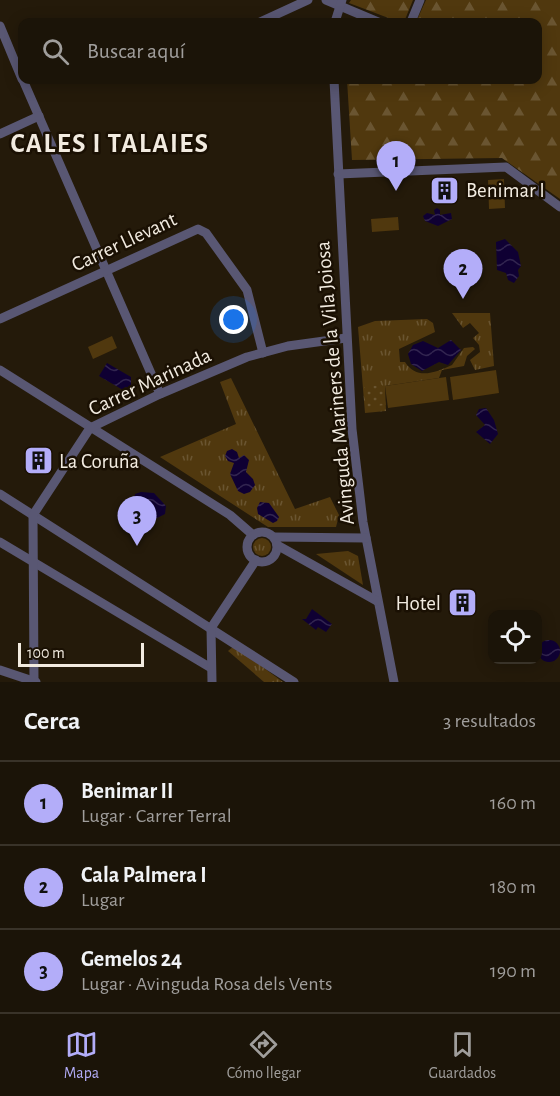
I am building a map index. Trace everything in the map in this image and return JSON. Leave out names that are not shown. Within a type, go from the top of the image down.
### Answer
[{"type":"street","points":[[269,18],[308,0]]},
{"type":"street","points":[[326,0],[340,3],[370,18]]},
{"type":"street","points":[[413,18],[420,0]]},
{"type":"street","points":[[336,18],[340,3]]},
{"type":"street","points":[[0,26],[18,67]]},
{"type":"street","points":[[25,84],[160,394]]},
{"type":"street","name":"Avinguda Mariners de la Vila Joiosa","points":[[334,84],[352,429],[366,538],[393,682]]},
{"type":"street","points":[[0,134],[39,116]]},
{"type":"street","points":[[338,174],[506,167],[560,207]]},
{"type":"street","name":"Carrer Llevant","points":[[0,319],[194,230],[202,230],[243,282],[263,352]]},
{"type":"street","name":"Carrer Marinada","points":[[33,516],[90,428],[160,394],[263,352],[288,345],[346,338]]},
{"type":"street","points":[[0,370],[230,515],[253,535]]},
{"type":"street","points":[[0,494],[294,682]]},
{"type":"street","points":[[0,670],[35,682],[33,516]]},
{"type":"street","points":[[253,535],[266,532],[275,541],[377,601]]},
{"type":"street","points":[[253,535],[248,549],[256,560],[265,561],[273,557],[275,541]]},
{"type":"street","points":[[275,541],[366,538]]},
{"type":"street","points":[[0,542],[212,668]]},
{"type":"street","points":[[212,682],[211,628],[256,560]]},
{"type":"green space","points":[[351,0],[413,0],[406,18],[388,18],[349,3]]},
{"type":"green space","points":[[426,0],[560,0],[560,199],[502,158],[352,160],[347,84],[542,84],[542,18],[418,18]]},
{"type":"green space","points":[[504,179],[505,208],[489,209],[488,180]]},
{"type":"green space","points":[[398,217],[399,230],[372,232],[371,219]]},
{"type":"green space","points":[[452,313],[490,313],[494,366],[475,370],[470,360],[480,352],[479,345],[473,338],[479,333],[470,323],[463,328]]},
{"type":"green space","points":[[427,319],[433,323],[435,332],[399,349],[400,362],[405,362],[410,368],[421,373],[433,372],[452,365],[464,348],[473,347],[475,349],[467,356],[464,366],[442,370],[439,378],[385,386],[386,411],[365,413],[358,327],[375,321]]},
{"type":"green space","points":[[112,336],[117,348],[93,359],[88,347]]},
{"type":"green space","points":[[496,370],[499,393],[453,400],[450,377]]},
{"type":"green space","points":[[446,377],[449,400],[388,408],[385,386]]},
{"type":"green space","points":[[231,378],[295,509],[330,497],[339,515],[336,527],[268,527],[160,457],[236,424],[220,382]]},
{"type":"green space","points":[[382,385],[386,405],[366,407],[364,387]]},
{"type":"green space","points":[[262,538],[268,541],[271,547],[268,553],[262,556],[256,553],[253,547],[256,541]]},
{"type":"green space","points":[[348,551],[358,556],[363,585],[316,554]]},
{"type":"green space","points":[[234,646],[283,682],[264,682],[228,651]]},
{"type":"water","points":[[437,208],[440,210],[440,215],[451,213],[452,219],[438,226],[425,221],[423,216],[427,213],[435,215],[434,210]]},
{"type":"water","points":[[505,239],[518,252],[521,266],[518,270],[519,276],[514,283],[508,280],[506,273],[497,270],[496,242]]},
{"type":"water","points":[[451,340],[461,350],[448,365],[439,362],[422,371],[411,364],[408,354],[413,345],[423,341],[438,348]]},
{"type":"water","points":[[107,363],[131,377],[131,388],[125,387],[123,390],[99,376]]},
{"type":"water","points":[[486,408],[494,420],[498,434],[490,444],[476,432],[485,425],[476,415],[479,409]]},
{"type":"water","points":[[232,449],[237,452],[239,458],[244,455],[249,460],[246,472],[255,485],[250,492],[244,494],[238,491],[230,474],[234,463],[228,461],[225,456],[227,451]]},
{"type":"water","points":[[154,493],[166,506],[165,514],[155,519],[138,512],[139,506],[134,499],[135,494]]},
{"type":"water","points":[[260,502],[269,503],[279,517],[277,521],[273,523],[258,514],[257,508]]},
{"type":"water","points":[[312,609],[332,624],[326,632],[318,627],[316,630],[302,619],[306,619]]},
{"type":"water","points":[[553,641],[559,647],[557,659],[549,662],[542,660],[542,642]]},
{"type":"place","name":"Benimar I","points":[[445,190]]},
{"type":"place","name":"Benimar II","points":[[396,191]]},
{"type":"place","name":"Cala Palmera I","points":[[463,299]]},
{"type":"place","name":"La Coruña","points":[[38,461]]},
{"type":"place","name":"Gemelos 24","points":[[137,546]]},
{"type":"place","name":"Hotel","points":[[462,603]]},
{"type":"district","name":"CALES I TALAIES","points":[[110,143]]}]
